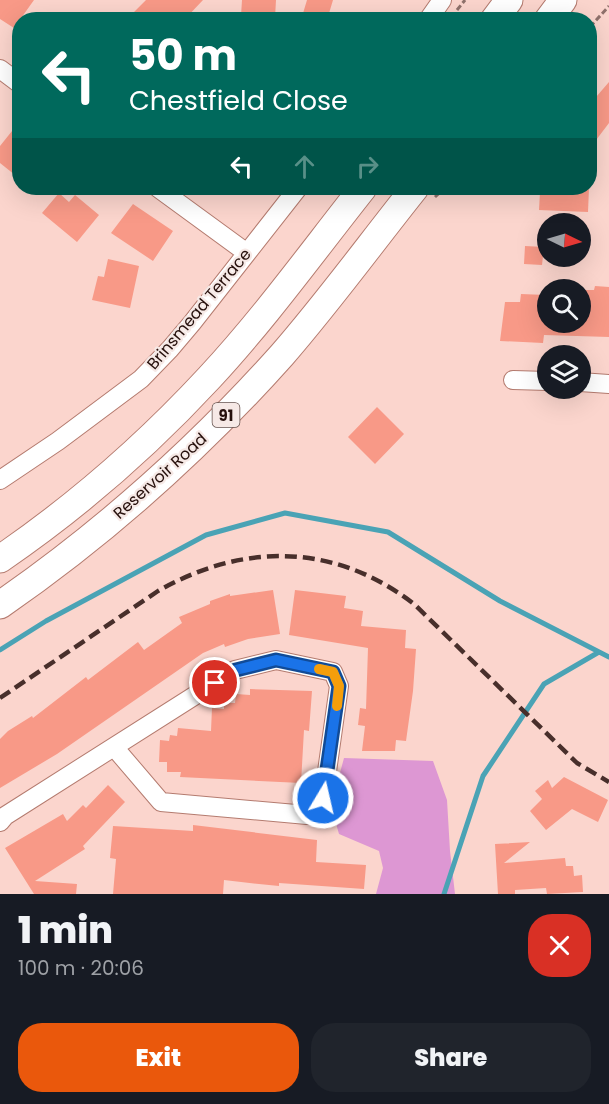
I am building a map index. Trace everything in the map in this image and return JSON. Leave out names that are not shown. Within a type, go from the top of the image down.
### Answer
[{"type":"main road","name":"91","points":[[0,559],[40,532],[105,479],[203,385],[357,195]]},
{"type":"main road","name":"Reservoir Road","points":[[0,605],[51,569],[109,523],[166,474],[228,414],[330,298],[410,195]]},
{"type":"street","points":[[168,195],[247,253]]},
{"type":"street","name":"Brinsmead Terrace","points":[[0,480],[58,441],[141,379],[170,349],[293,195]]},
{"type":"street","points":[[513,380],[537,381]]},
{"type":"street","points":[[591,383],[609,384]]},
{"type":"street","points":[[0,822],[5,816],[114,747],[236,670],[276,660],[333,672],[339,686],[322,807],[307,815],[161,802],[114,747]]},
{"type":"path","points":[[597,19],[609,6]]},
{"type":"shaded area","points":[[344,758],[433,761],[447,800],[455,894],[376,894],[383,868],[379,851],[339,834],[331,806]]},
{"type":"building","points":[[0,0],[34,0],[25,12],[12,12],[12,27],[0,19]]},
{"type":"building","points":[[146,0],[203,0],[192,12],[134,12]]},
{"type":"building","points":[[242,0],[276,0],[275,12],[241,12]]},
{"type":"building","points":[[307,0],[333,0],[329,12],[303,12]]},
{"type":"building","points":[[609,82],[609,123],[597,139],[597,96]]},
{"type":"building","points":[[12,131],[12,173],[0,163],[0,146]]},
{"type":"building","points":[[57,195],[61,195],[69,202],[75,195],[99,215],[77,242],[42,213]]},
{"type":"building","points":[[540,195],[589,195],[588,212],[539,210]]},
{"type":"building","points":[[133,204],[173,231],[153,261],[111,233]]},
{"type":"building","points":[[525,246],[537,247],[537,265],[524,264]]},
{"type":"building","points":[[108,259],[139,266],[130,308],[92,300],[98,276],[104,277]]},
{"type":"building","points":[[595,286],[609,287],[609,337],[544,335],[543,343],[500,341],[505,302],[520,302],[521,294],[537,295],[537,333],[591,333],[591,290],[594,290]]},
{"type":"building","points":[[377,407],[404,434],[375,464],[348,437]]},
{"type":"building","points":[[273,590],[280,634],[248,639],[225,647],[224,644],[203,653],[57,754],[0,788],[0,739],[8,731],[32,716],[33,718],[86,677],[88,680],[138,642],[144,650],[182,623],[179,617],[210,604],[210,601],[230,594],[230,596]]},
{"type":"building","points":[[295,590],[346,596],[344,608],[363,611],[361,626],[406,630],[405,648],[416,649],[413,691],[406,741],[396,740],[395,751],[362,751],[365,726],[358,725],[360,708],[366,709],[368,648],[289,635]]},
{"type":"building","points":[[250,689],[312,691],[309,731],[304,730],[301,783],[180,777],[181,772],[167,772],[167,762],[159,762],[160,740],[169,741],[170,735],[177,736],[178,728],[211,731],[212,708],[224,709],[224,703],[235,703],[236,694],[250,695]]},
{"type":"building","points":[[564,777],[608,800],[598,822],[572,809],[546,830],[530,811],[542,799],[535,791],[548,780],[552,788]]},
{"type":"building","points":[[108,785],[125,802],[83,846],[85,849],[35,881],[77,884],[76,894],[34,894],[5,848],[63,814],[67,821],[83,805],[86,808]]},
{"type":"building","points":[[193,825],[317,840],[316,862],[366,865],[364,889],[279,883],[279,886],[224,880],[223,894],[113,894],[116,859],[110,858],[113,826],[193,831]]},
{"type":"building","points":[[530,842],[504,863],[565,858],[566,866],[573,866],[574,876],[582,875],[583,892],[547,894],[546,888],[515,890],[515,894],[498,894],[495,844]]},
{"type":"waterway","points":[[0,650],[46,621],[206,535],[285,513],[388,532],[500,601],[609,657]]},
{"type":"waterway","points":[[444,894],[483,776],[544,684],[599,652]]},
{"type":"railway","points":[[0,698],[158,591],[190,575],[223,564],[256,557],[289,556],[321,560],[353,569],[384,584],[414,604],[577,763],[609,782]]},
{"type":"slow traffic","points":[[319,669],[333,672],[339,686],[337,706]]},
{"type":"route","points":[[215,683],[236,670],[276,660],[333,672],[339,686],[338,705],[323,798]]}]
